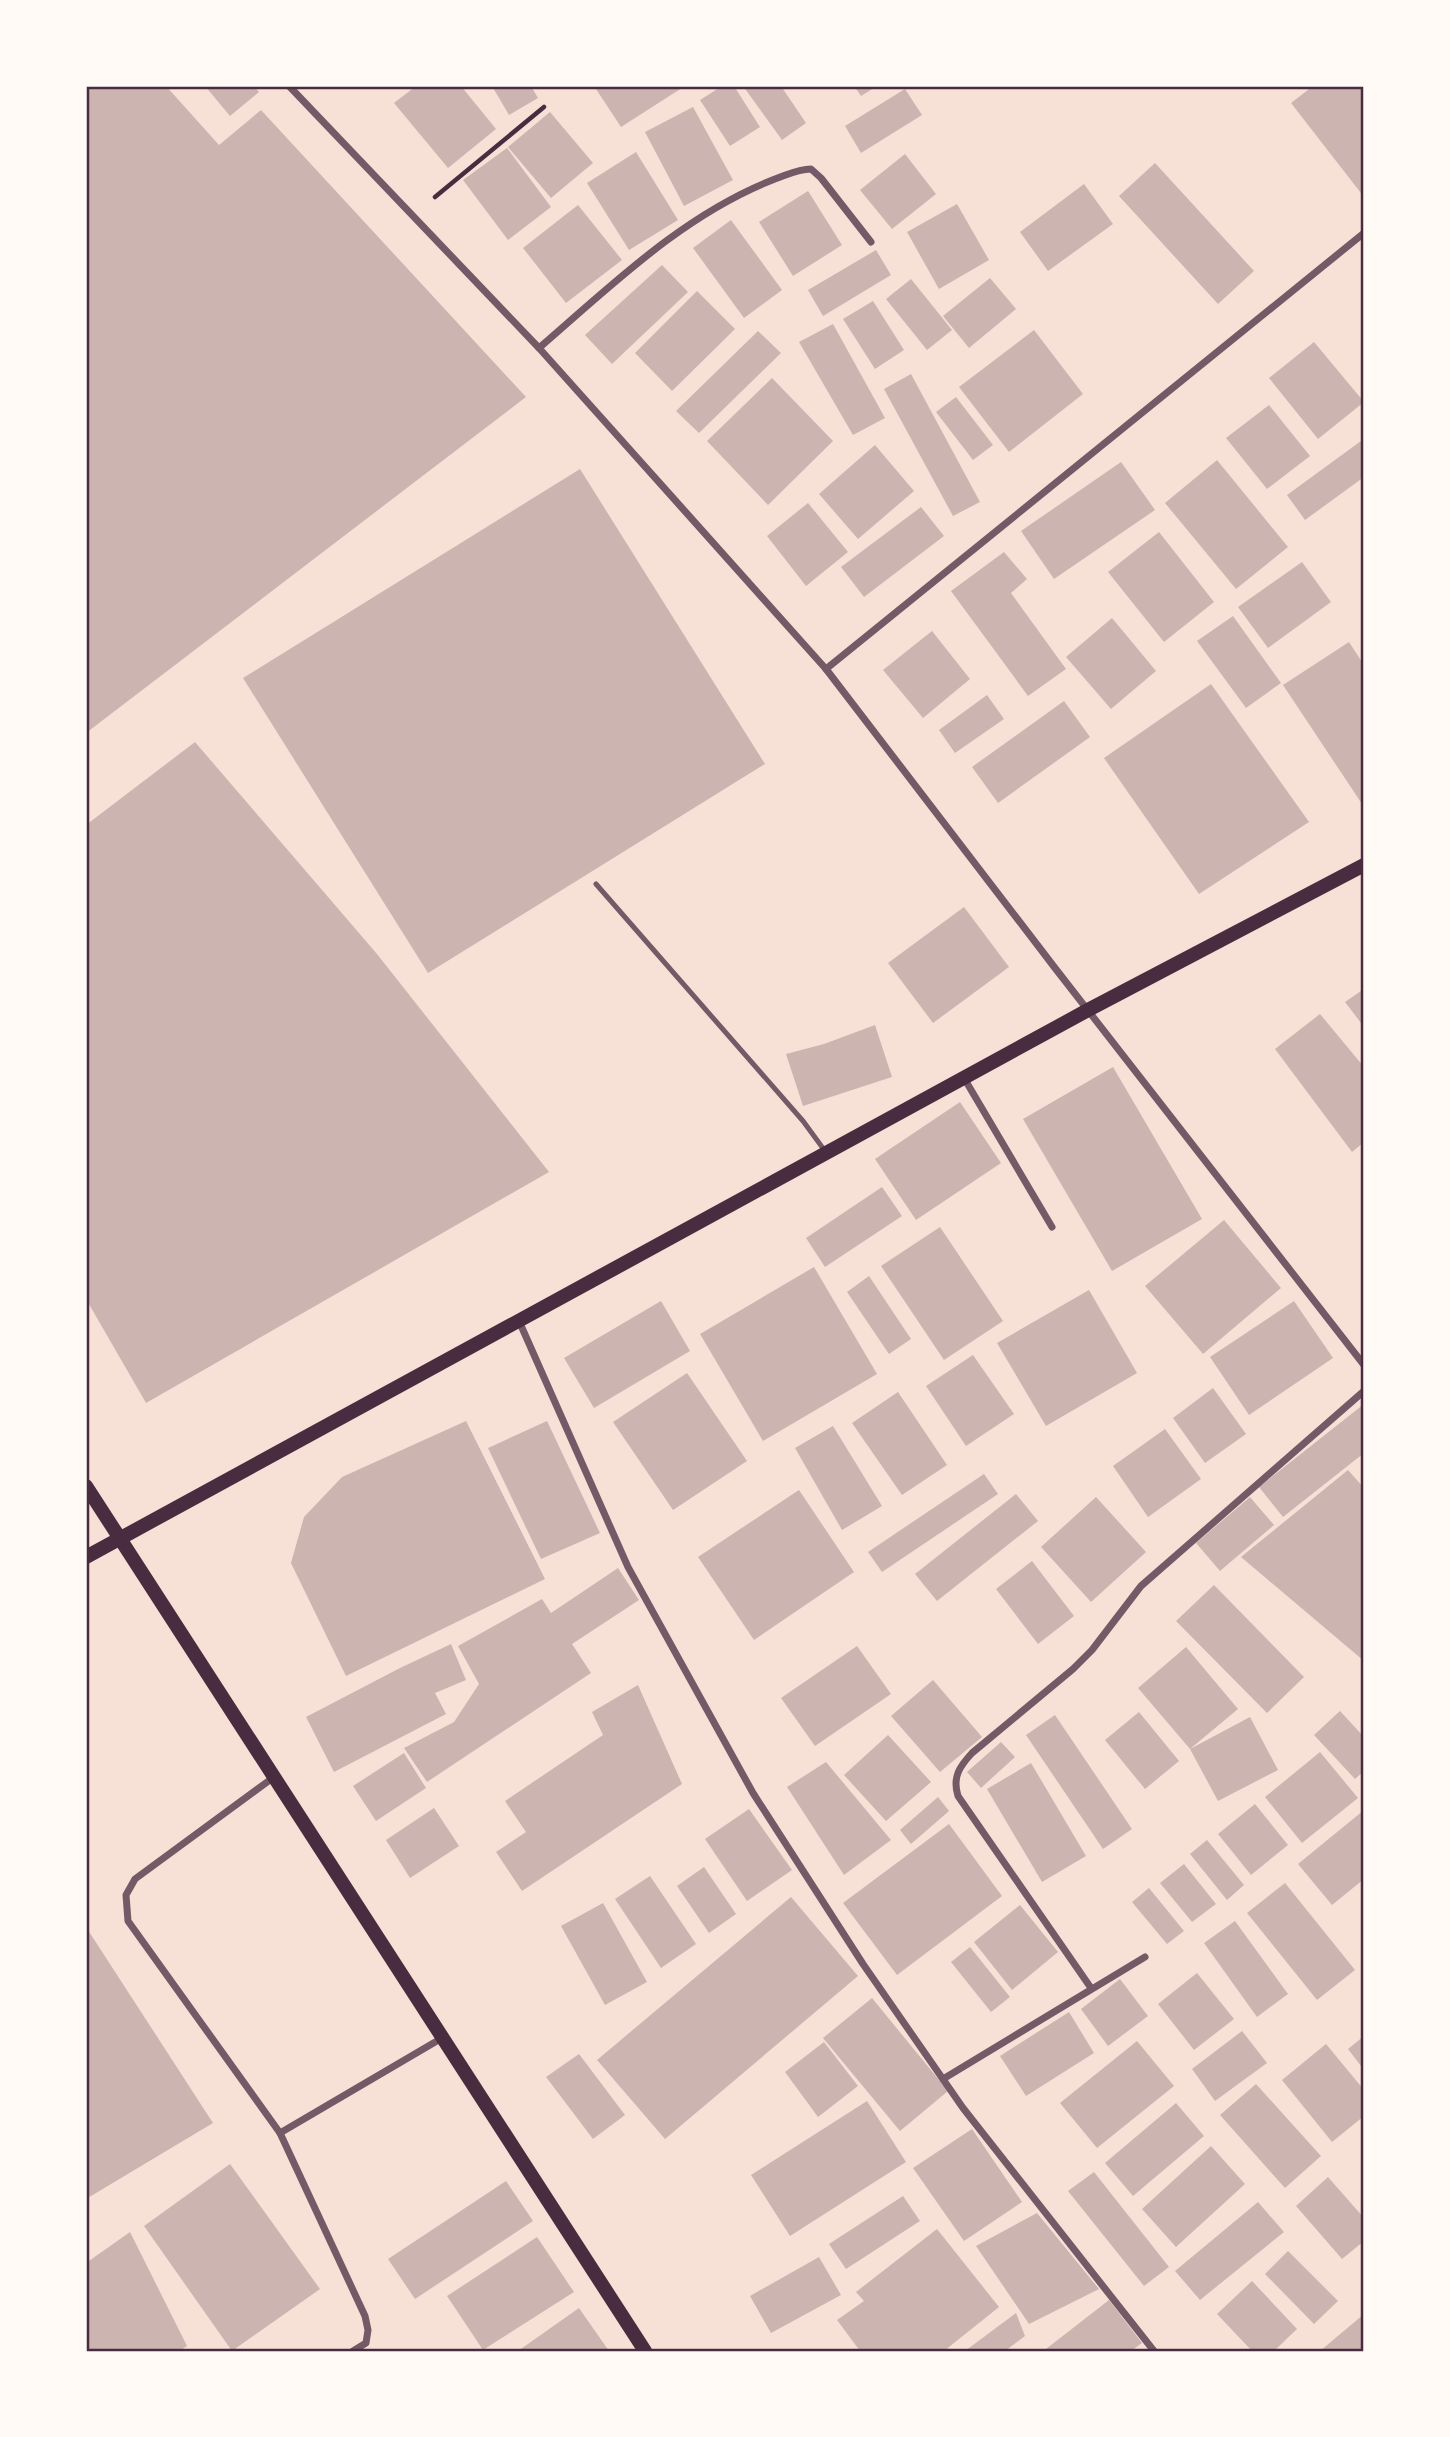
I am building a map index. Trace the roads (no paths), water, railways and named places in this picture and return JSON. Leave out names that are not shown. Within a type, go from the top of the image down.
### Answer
[{"type":"main road","points":[[86,1557],[1088,1010],[1364,865]]},
{"type":"main road","points":[[86,1486],[645,2351]]},
{"type":"street","points":[[289,86],[539,348],[826,669],[1364,1365]]},
{"type":"street","points":[[539,348],[670,239],[749,190],[800,170],[811,169],[821,178],[871,242]]},
{"type":"street","points":[[826,669],[1364,233]]},
{"type":"street","points":[[964,1078],[1052,1227]]},
{"type":"street","points":[[519,1321],[628,1567],[753,1793],[863,1964],[963,2108],[1154,2351]]},
{"type":"street","points":[[1091,1988],[958,1796],[955,1782],[959,1769],[972,1753],[1092,1650],[1141,1586],[1364,1391]]},
{"type":"street","points":[[274,1777],[135,1879],[126,1895],[128,1921],[280,2133],[365,2316],[368,2330],[366,2343],[354,2351]]},
{"type":"street","points":[[943,2078],[1145,1957]]},
{"type":"street","points":[[280,2133],[442,2038]]},
{"type":"lane","points":[[596,884],[803,1121],[827,1153]]}]
